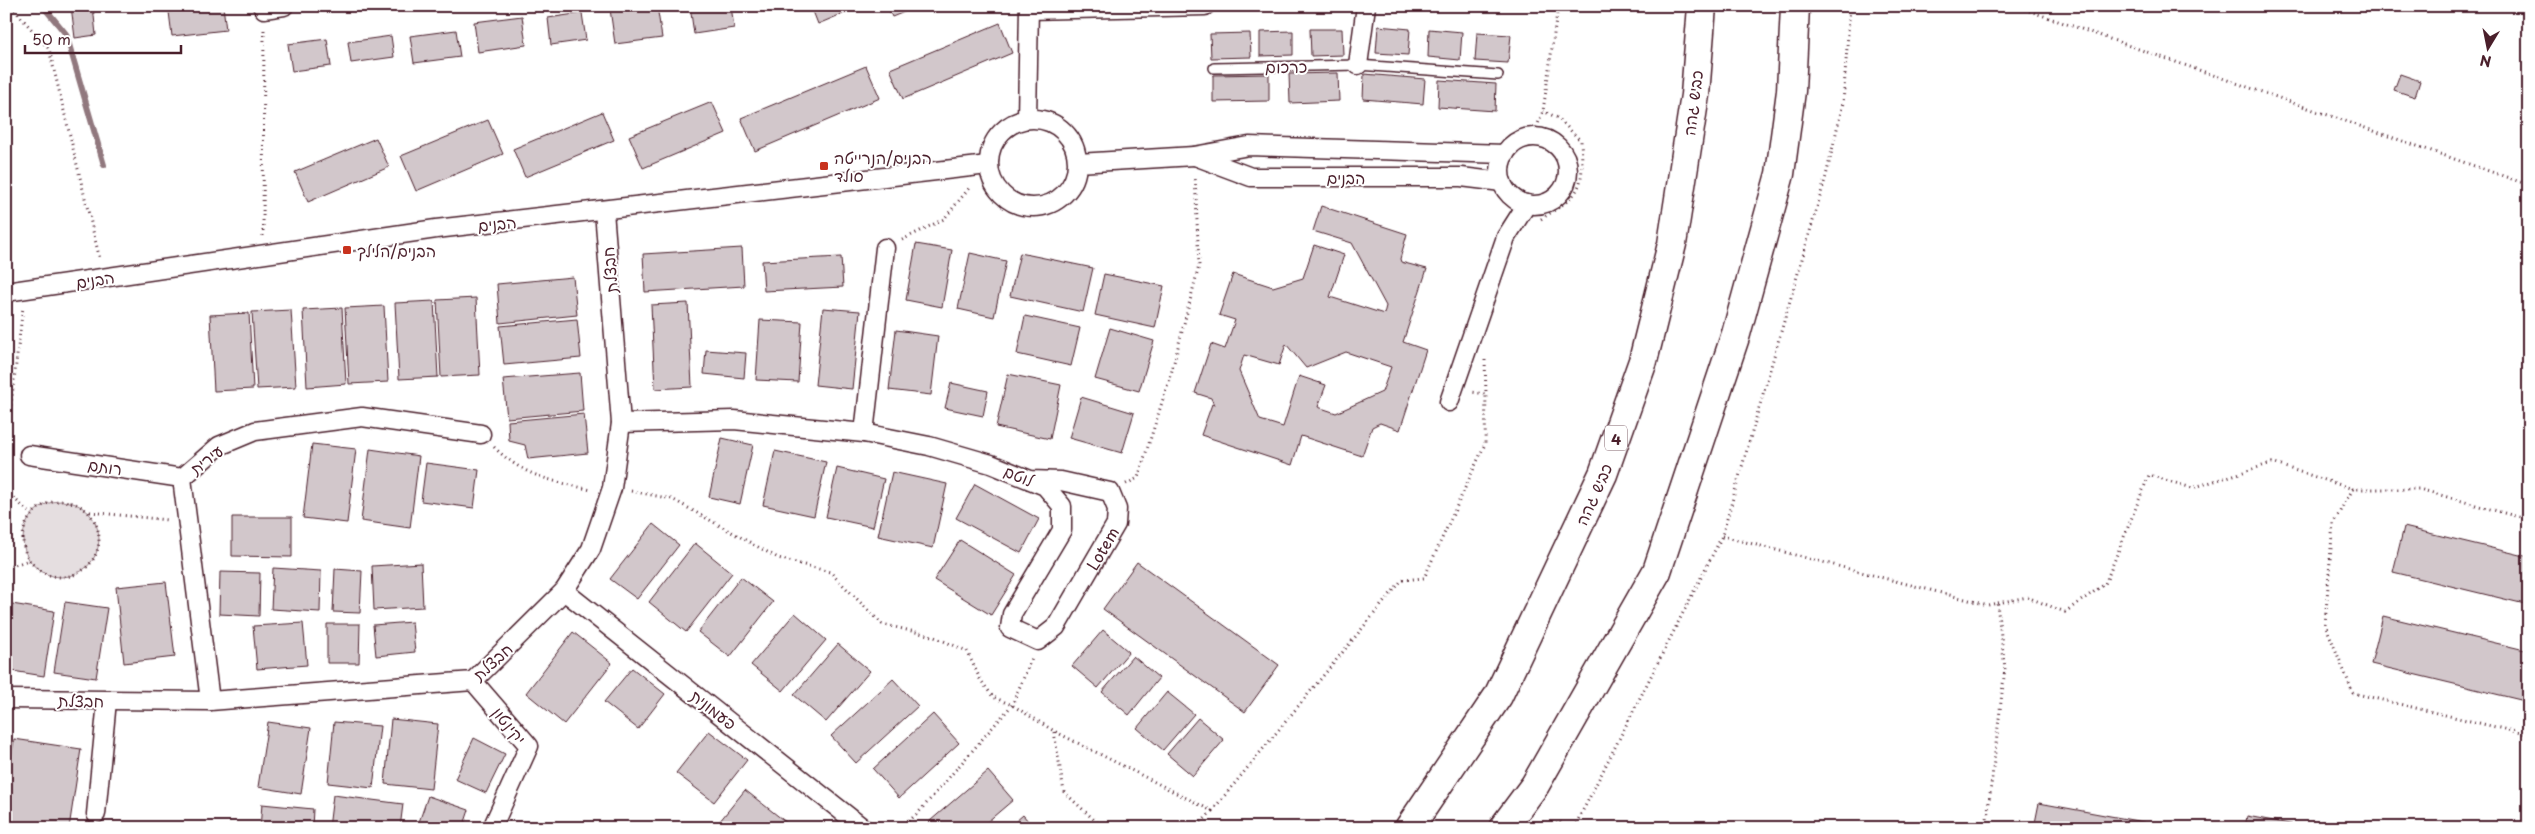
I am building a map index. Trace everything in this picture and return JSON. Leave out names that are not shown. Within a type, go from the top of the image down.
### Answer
[{"type":"highway","name":"כביש גהה","points":[[1409,828],[1498,696],[1603,474],[1643,361],[1672,244],[1695,95],[1702,6]]},
{"type":"highway","points":[[1503,828],[1535,785],[1657,571],[1736,334],[1780,174],[1791,91],[1796,6]]},
{"type":"street","points":[[263,8],[284,6]]},
{"type":"street","points":[[1027,119],[1029,8],[1205,6]]},
{"type":"street","points":[[1358,65],[1366,6]]},
{"type":"street","points":[[1027,119],[1042,119],[1056,125],[1068,134],[1075,148],[1078,162],[1075,178],[1068,191],[1056,201],[1042,206],[1027,207],[1012,202],[1000,193],[992,180],[988,165],[990,152],[995,140],[1003,130],[1014,122],[1027,119]]},
{"type":"street","points":[[1533,137],[1544,138],[1555,144],[1565,157],[1568,174],[1565,185],[1559,195],[1538,205],[1527,204],[1516,199],[1508,192],[1502,182],[1500,172],[1505,154],[1512,145],[1522,139],[1533,137]]},
{"type":"street","name":"הבנים","points":[[1078,162],[1194,156],[1249,146],[1505,154]]},
{"type":"street","name":"הבנים","points":[[1194,156],[1251,177],[1461,177],[1502,182]]},
{"type":"street","name":"הבנים","points":[[6,292],[436,229],[988,165]]},
{"type":"street","points":[[1451,396],[1506,237],[1527,204]]},
{"type":"street","name":"חבצלת","points":[[6,699],[210,701],[473,682],[564,591],[591,549],[611,491],[621,423],[604,211]]},
{"type":"street","points":[[864,433],[885,248]]},
{"type":"street","name":"עירית","points":[[210,701],[182,478],[219,446],[255,431],[362,417],[481,434]]},
{"type":"street","name":"לוטם","points":[[621,423],[734,420],[864,433],[929,446],[991,464],[1045,486],[1062,506],[1062,530],[1012,614],[1010,628],[1038,641]]},
{"type":"street","name":"רותם","points":[[29,455],[182,478]]},
{"type":"street","points":[[1030,480],[1061,481],[1110,492]]},
{"type":"street","name":"Lotem","points":[[1038,641],[1056,627],[1116,524],[1117,509],[1110,492]]},
{"type":"street","name":"פעמונית","points":[[564,591],[863,828]]},
{"type":"street","name":"יקינטון","points":[[473,682],[528,746],[492,828]]},
{"type":"street","points":[[96,814],[107,701]]},
{"type":"lane","name":"כרכום","points":[[1214,68],[1358,65],[1498,75]]},
{"type":"path","points":[[11,6],[49,49],[104,277]]},
{"type":"path","points":[[1533,137],[1543,111],[1558,6]]},
{"type":"path","points":[[1574,828],[1722,536],[1826,176],[1843,102],[1850,6]]},
{"type":"path","points":[[2016,6],[2529,185]]},
{"type":"path","points":[[263,8],[263,254]]},
{"type":"path","points":[[1540,220],[1571,200],[1584,176],[1581,141],[1558,118],[1543,111]]},
{"type":"path","points":[[1110,492],[1138,478],[1170,374],[1199,266],[1194,156]]},
{"type":"path","points":[[885,248],[944,219],[988,165]]},
{"type":"path","points":[[6,446],[25,290]]},
{"type":"path","points":[[1196,828],[1402,580],[1424,578],[1485,444],[1485,362],[1487,353]]},
{"type":"path","points":[[1451,396],[1486,394]]},
{"type":"path","points":[[481,434],[504,457],[525,471],[550,482],[672,499],[778,558],[830,572],[882,624],[932,636],[967,651],[980,679],[993,697],[1012,705],[1054,731],[1212,811]]},
{"type":"path","points":[[1722,536],[1988,605],[2027,597],[2065,612],[2105,584],[2149,475],[2192,488],[2272,463],[2353,489],[2419,489],[2529,520]]},
{"type":"path","points":[[2353,489],[2333,523],[2325,624],[2353,693],[2529,735]]},
{"type":"path","points":[[6,491],[31,514]]},
{"type":"path","points":[[66,500],[78,504],[89,512],[96,523],[100,536],[98,549],[93,561],[83,570],[60,577],[38,569],[29,560],[23,537],[25,524],[31,514],[40,506],[53,501],[66,500]]},
{"type":"path","points":[[89,512],[188,522]]},
{"type":"path","points":[[6,568],[29,560]]},
{"type":"path","points":[[1986,828],[2005,668],[1997,604]]},
{"type":"path","points":[[901,828],[918,812],[1012,705],[1038,641]]},
{"type":"path","points":[[1054,731],[1064,792],[1103,828]]},
{"type":"path","points":[[1554,828],[1559,821],[1566,828]]},
{"type":"shaded area","points":[[61,501],[76,504],[88,512],[96,524],[99,539],[96,554],[88,566],[76,574],[61,577],[46,574],[34,566],[26,554],[23,539],[26,524],[34,512],[46,504]]},
{"type":"building","points":[[71,6],[93,6],[96,35],[75,38]]},
{"type":"building","points":[[223,6],[226,30],[172,36],[169,12]]},
{"type":"building","points":[[629,6],[657,6],[662,38],[615,44],[610,9]]},
{"type":"building","points":[[690,6],[731,6],[734,28],[694,34]]},
{"type":"building","points":[[811,6],[853,6],[854,9],[818,24]]},
{"type":"building","points":[[887,6],[919,6],[892,17]]},
{"type":"building","points":[[582,13],[586,40],[551,45],[548,18]]},
{"type":"building","points":[[522,16],[526,45],[478,52],[474,22]]},
{"type":"building","points":[[1000,23],[1012,53],[903,99],[890,69]]},
{"type":"building","points":[[1378,26],[1410,29],[1408,55],[1376,53]]},
{"type":"building","points":[[1310,29],[1342,29],[1343,55],[1311,56]]},
{"type":"building","points":[[1429,29],[1462,32],[1460,60],[1428,57]]},
{"type":"building","points":[[456,30],[460,57],[414,63],[410,36]]},
{"type":"building","points":[[1293,31],[1293,55],[1260,56],[1260,32]]},
{"type":"building","points":[[1250,33],[1251,57],[1211,58],[1210,34]]},
{"type":"building","points":[[1477,33],[1511,35],[1508,63],[1475,61]]},
{"type":"building","points":[[391,36],[394,57],[351,63],[348,42]]},
{"type":"building","points":[[327,39],[331,66],[292,71],[288,44]]},
{"type":"building","points":[[866,66],[880,98],[755,151],[741,118]]},
{"type":"building","points":[[1338,73],[1339,101],[1290,103],[1289,74]]},
{"type":"building","points":[[1269,74],[1269,101],[1213,102],[1213,75]]},
{"type":"building","points":[[1364,74],[1425,79],[1423,104],[1363,99]]},
{"type":"building","points":[[2400,74],[2420,81],[2415,97],[2394,90]]},
{"type":"building","points":[[1439,80],[1496,84],[1495,111],[1438,107]]},
{"type":"building","points":[[712,102],[726,133],[643,168],[629,136]]},
{"type":"building","points":[[602,112],[614,140],[525,177],[513,149]]},
{"type":"building","points":[[488,120],[503,154],[416,191],[401,156]]},
{"type":"building","points":[[376,138],[389,167],[308,202],[295,172]]},
{"type":"building","points":[[1321,206],[1407,234],[1400,259],[1401,262],[1427,269],[1403,342],[1426,350],[1400,430],[1380,423],[1372,427],[1362,456],[1301,436],[1292,465],[1201,435],[1212,404],[1214,405],[1211,398],[1195,393],[1211,344],[1225,349],[1235,320],[1219,315],[1233,274],[1273,287],[1303,278],[1314,245],[1344,255],[1330,297],[1384,314],[1386,306],[1352,243],[1313,231]],"holes":[[[1286,344],[1306,368],[1346,352],[1391,367],[1382,392],[1336,413],[1318,407],[1326,385],[1299,376],[1283,427],[1260,420],[1239,371],[1244,355],[1279,365]]]},
{"type":"building","points":[[916,244],[952,250],[942,307],[906,300]]},
{"type":"building","points":[[742,248],[744,286],[645,292],[643,254]]},
{"type":"building","points":[[970,253],[1006,261],[994,317],[958,309]]},
{"type":"building","points":[[1020,253],[1093,268],[1083,312],[1010,296]]},
{"type":"building","points":[[841,257],[843,287],[764,291],[762,261]]},
{"type":"building","points":[[1104,274],[1164,286],[1155,328],[1095,315]]},
{"type":"building","points":[[573,277],[577,315],[500,323],[497,284]]},
{"type":"building","points":[[476,298],[480,375],[441,377],[437,300]]},
{"type":"building","points":[[434,301],[438,377],[399,379],[395,303]]},
{"type":"building","points":[[688,303],[692,387],[655,389],[651,305]]},
{"type":"building","points":[[384,306],[388,382],[349,384],[345,308]]},
{"type":"building","points":[[342,308],[346,384],[307,387],[303,310]]},
{"type":"building","points":[[823,308],[860,311],[852,389],[815,385]]},
{"type":"building","points":[[291,310],[296,387],[257,389],[252,312]]},
{"type":"building","points":[[249,313],[253,389],[214,391],[210,315]]},
{"type":"building","points":[[1025,316],[1080,328],[1071,366],[1017,354]]},
{"type":"building","points":[[577,319],[581,358],[504,365],[500,326]]},
{"type":"building","points":[[760,320],[802,322],[798,382],[756,380]]},
{"type":"building","points":[[1110,328],[1154,341],[1139,391],[1095,379]]},
{"type":"building","points":[[896,330],[938,336],[931,395],[889,390]]},
{"type":"building","points":[[706,350],[746,353],[744,378],[704,374]]},
{"type":"building","points":[[580,373],[583,411],[507,418],[503,379]]},
{"type":"building","points":[[1008,374],[1061,385],[1050,439],[996,427]]},
{"type":"building","points":[[951,383],[988,391],[983,416],[945,408]]},
{"type":"building","points":[[1081,397],[1134,413],[1122,453],[1069,438]]},
{"type":"building","points":[[584,414],[588,453],[528,459],[525,445],[509,441],[508,421]]},
{"type":"building","points":[[722,438],[753,445],[740,504],[709,497]]},
{"type":"building","points":[[312,444],[356,449],[347,523],[303,518]]},
{"type":"building","points":[[370,449],[419,456],[410,528],[361,521]]},
{"type":"building","points":[[775,451],[826,462],[814,516],[763,505]]},
{"type":"building","points":[[426,463],[479,470],[474,508],[421,501]]},
{"type":"building","points":[[837,468],[884,479],[873,527],[826,517]]},
{"type":"building","points":[[892,472],[947,484],[933,548],[878,536]]},
{"type":"building","points":[[975,484],[1039,519],[1021,553],[956,518]]},
{"type":"building","points":[[232,517],[292,517],[292,557],[232,556]]},
{"type":"building","points":[[653,524],[679,545],[637,599],[610,579]]},
{"type":"building","points":[[2404,527],[2529,557],[2529,605],[2393,572]]},
{"type":"building","points":[[960,540],[1016,575],[991,615],[934,580]]},
{"type":"building","points":[[695,543],[732,573],[686,632],[649,602]]},
{"type":"building","points":[[1137,562],[1279,665],[1245,712],[1103,609]]},
{"type":"building","points":[[421,563],[423,607],[374,610],[372,566]]},
{"type":"building","points":[[273,568],[321,571],[320,612],[271,609]]},
{"type":"building","points":[[335,569],[362,571],[360,613],[333,612]]},
{"type":"building","points":[[220,572],[260,573],[259,616],[219,614]]},
{"type":"building","points":[[741,577],[773,602],[730,657],[698,632]]},
{"type":"building","points":[[166,582],[175,657],[124,663],[116,587]]},
{"type":"building","points":[[65,602],[107,608],[96,678],[54,672]]},
{"type":"building","points":[[6,603],[54,611],[44,676],[6,670]]},
{"type":"building","points":[[795,613],[826,640],[783,691],[751,665]]},
{"type":"building","points":[[2383,616],[2529,651],[2529,702],[2371,664]]},
{"type":"building","points":[[412,622],[415,652],[376,656],[373,625]]},
{"type":"building","points":[[303,623],[307,665],[257,669],[253,626]]},
{"type":"building","points":[[327,624],[360,624],[359,663],[327,663]]},
{"type":"building","points":[[1103,630],[1129,652],[1098,688],[1072,666]]},
{"type":"building","points":[[573,632],[612,663],[564,724],[526,693]]},
{"type":"building","points":[[838,644],[870,671],[826,722],[794,695]]},
{"type":"building","points":[[1133,656],[1159,678],[1129,715],[1102,692]]},
{"type":"building","points":[[632,668],[665,694],[638,729],[604,702]]},
{"type":"building","points":[[893,679],[918,706],[856,763],[831,736]]},
{"type":"building","points":[[1167,692],[1194,714],[1163,750],[1137,728]]},
{"type":"building","points":[[933,714],[959,743],[899,798],[873,769]]},
{"type":"building","points":[[1198,718],[1224,740],[1193,776],[1167,754]]},
{"type":"building","points":[[391,719],[438,724],[431,789],[385,784]]},
{"type":"building","points":[[268,722],[311,728],[301,794],[258,787]]},
{"type":"building","points":[[334,722],[380,726],[373,788],[328,783]]},
{"type":"building","points":[[709,731],[747,760],[714,802],[676,773]]},
{"type":"building","points":[[474,738],[505,754],[486,793],[455,779]]},
{"type":"building","points":[[14,739],[81,749],[69,828],[6,828],[6,793]]},
{"type":"building","points":[[988,771],[1013,800],[980,828],[936,828],[930,821]]},
{"type":"building","points":[[745,790],[787,823],[783,828],[715,827]]},
{"type":"building","points":[[333,795],[403,804],[400,828],[329,828]]},
{"type":"building","points":[[428,796],[469,810],[463,828],[417,828]]},
{"type":"building","points":[[2039,803],[2176,828],[2034,828]]},
{"type":"building","points":[[262,804],[313,809],[312,828],[260,828]]},
{"type":"building","points":[[1023,815],[1034,828],[1008,828]]},
{"type":"building","points":[[2247,816],[2311,828],[2245,828]]},
{"type":"waterway","points":[[43,6],[66,34],[104,165]]},
{"type":"place","name":"הבנים/הנרייטה סולד","points":[[824,166]]},
{"type":"place","name":"הבנים/הלילך","points":[[347,250]]}]
